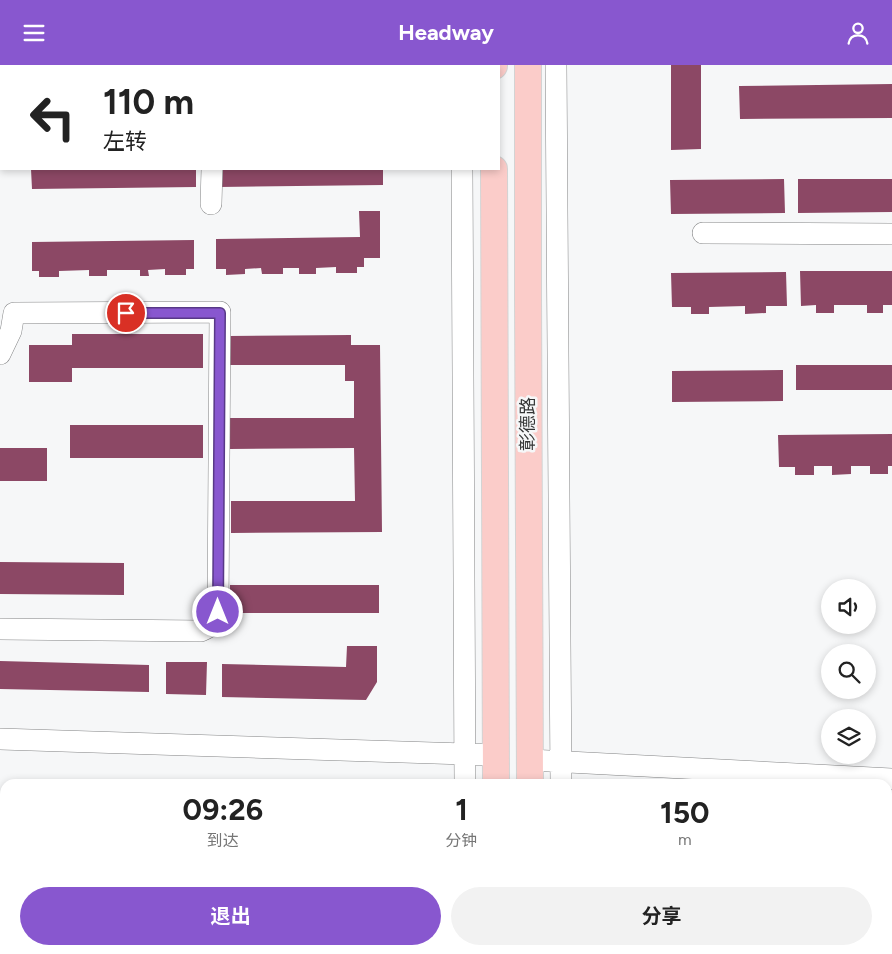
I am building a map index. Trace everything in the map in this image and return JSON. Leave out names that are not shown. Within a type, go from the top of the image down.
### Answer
[{"type":"main road","name":"彰德路","points":[[528,65],[530,772]]},
{"type":"main road","name":"彰德路","points":[[494,170],[496,779]]},
{"type":"street","points":[[556,65],[561,779]]},
{"type":"street","points":[[211,204],[212,170]]},
{"type":"street","points":[[462,170],[465,779]]},
{"type":"street","points":[[703,233],[892,234]]},
{"type":"street","points":[[0,354],[10,331],[14,313],[220,313],[218,602],[216,621],[210,627],[201,631],[0,629]]},
{"type":"street","points":[[0,739],[496,755]]},
{"type":"street","points":[[530,772],[560,762],[803,779],[892,779]]},
{"type":"building","points":[[671,65],[701,65],[701,149],[671,150]]},
{"type":"building","points":[[892,84],[892,118],[740,119],[739,86]]},
{"type":"building","points":[[31,170],[196,170],[196,187],[32,189]]},
{"type":"building","points":[[219,170],[383,170],[383,185],[219,187]]},
{"type":"building","points":[[784,179],[785,213],[671,214],[670,180]]},
{"type":"building","points":[[798,179],[892,179],[892,212],[798,213]]},
{"type":"building","points":[[359,211],[380,211],[380,258],[364,258],[364,267],[357,267],[357,273],[336,273],[336,267],[316,268],[316,274],[299,274],[299,268],[283,268],[283,274],[262,274],[261,268],[245,269],[245,274],[226,275],[226,269],[216,269],[216,239],[360,237]]},
{"type":"building","points":[[194,240],[194,269],[186,269],[186,275],[165,275],[165,269],[148,270],[149,276],[140,276],[140,270],[107,270],[107,276],[89,276],[89,270],[59,271],[59,277],[39,277],[39,271],[32,271],[32,242]]},
{"type":"building","points":[[800,271],[892,271],[892,305],[883,305],[883,313],[867,313],[867,305],[834,305],[834,313],[816,313],[816,305],[801,306]]},
{"type":"building","points":[[786,272],[787,306],[766,306],[766,313],[745,314],[745,306],[709,307],[709,314],[691,314],[691,307],[672,307],[671,273]]},
{"type":"building","points":[[72,334],[203,334],[203,368],[72,368],[72,382],[29,382],[29,345],[72,345]]},
{"type":"building","points":[[351,335],[351,345],[380,345],[382,532],[231,533],[231,501],[355,501],[354,448],[229,449],[229,418],[354,418],[354,381],[345,381],[345,365],[229,365],[229,336]]},
{"type":"building","points":[[796,365],[892,365],[892,390],[796,390]]},
{"type":"building","points":[[783,370],[783,401],[672,402],[672,371]]},
{"type":"building","points":[[70,425],[203,425],[203,458],[70,458]]},
{"type":"building","points":[[892,434],[892,466],[888,466],[888,474],[870,474],[870,466],[851,466],[851,474],[832,475],[832,466],[814,466],[814,475],[795,475],[795,467],[779,467],[778,435]]},
{"type":"building","points":[[0,448],[47,448],[47,481],[0,481]]},
{"type":"building","points":[[0,562],[124,563],[124,595],[0,594]]},
{"type":"building","points":[[230,585],[379,585],[379,613],[230,613]]},
{"type":"building","points":[[347,646],[377,646],[377,682],[366,700],[222,697],[222,664],[346,667]]},
{"type":"building","points":[[0,661],[149,665],[149,692],[0,689]]},
{"type":"building","points":[[166,662],[207,662],[206,695],[166,694]]},
{"type":"route","points":[[126,313],[220,313],[218,612]]}]
